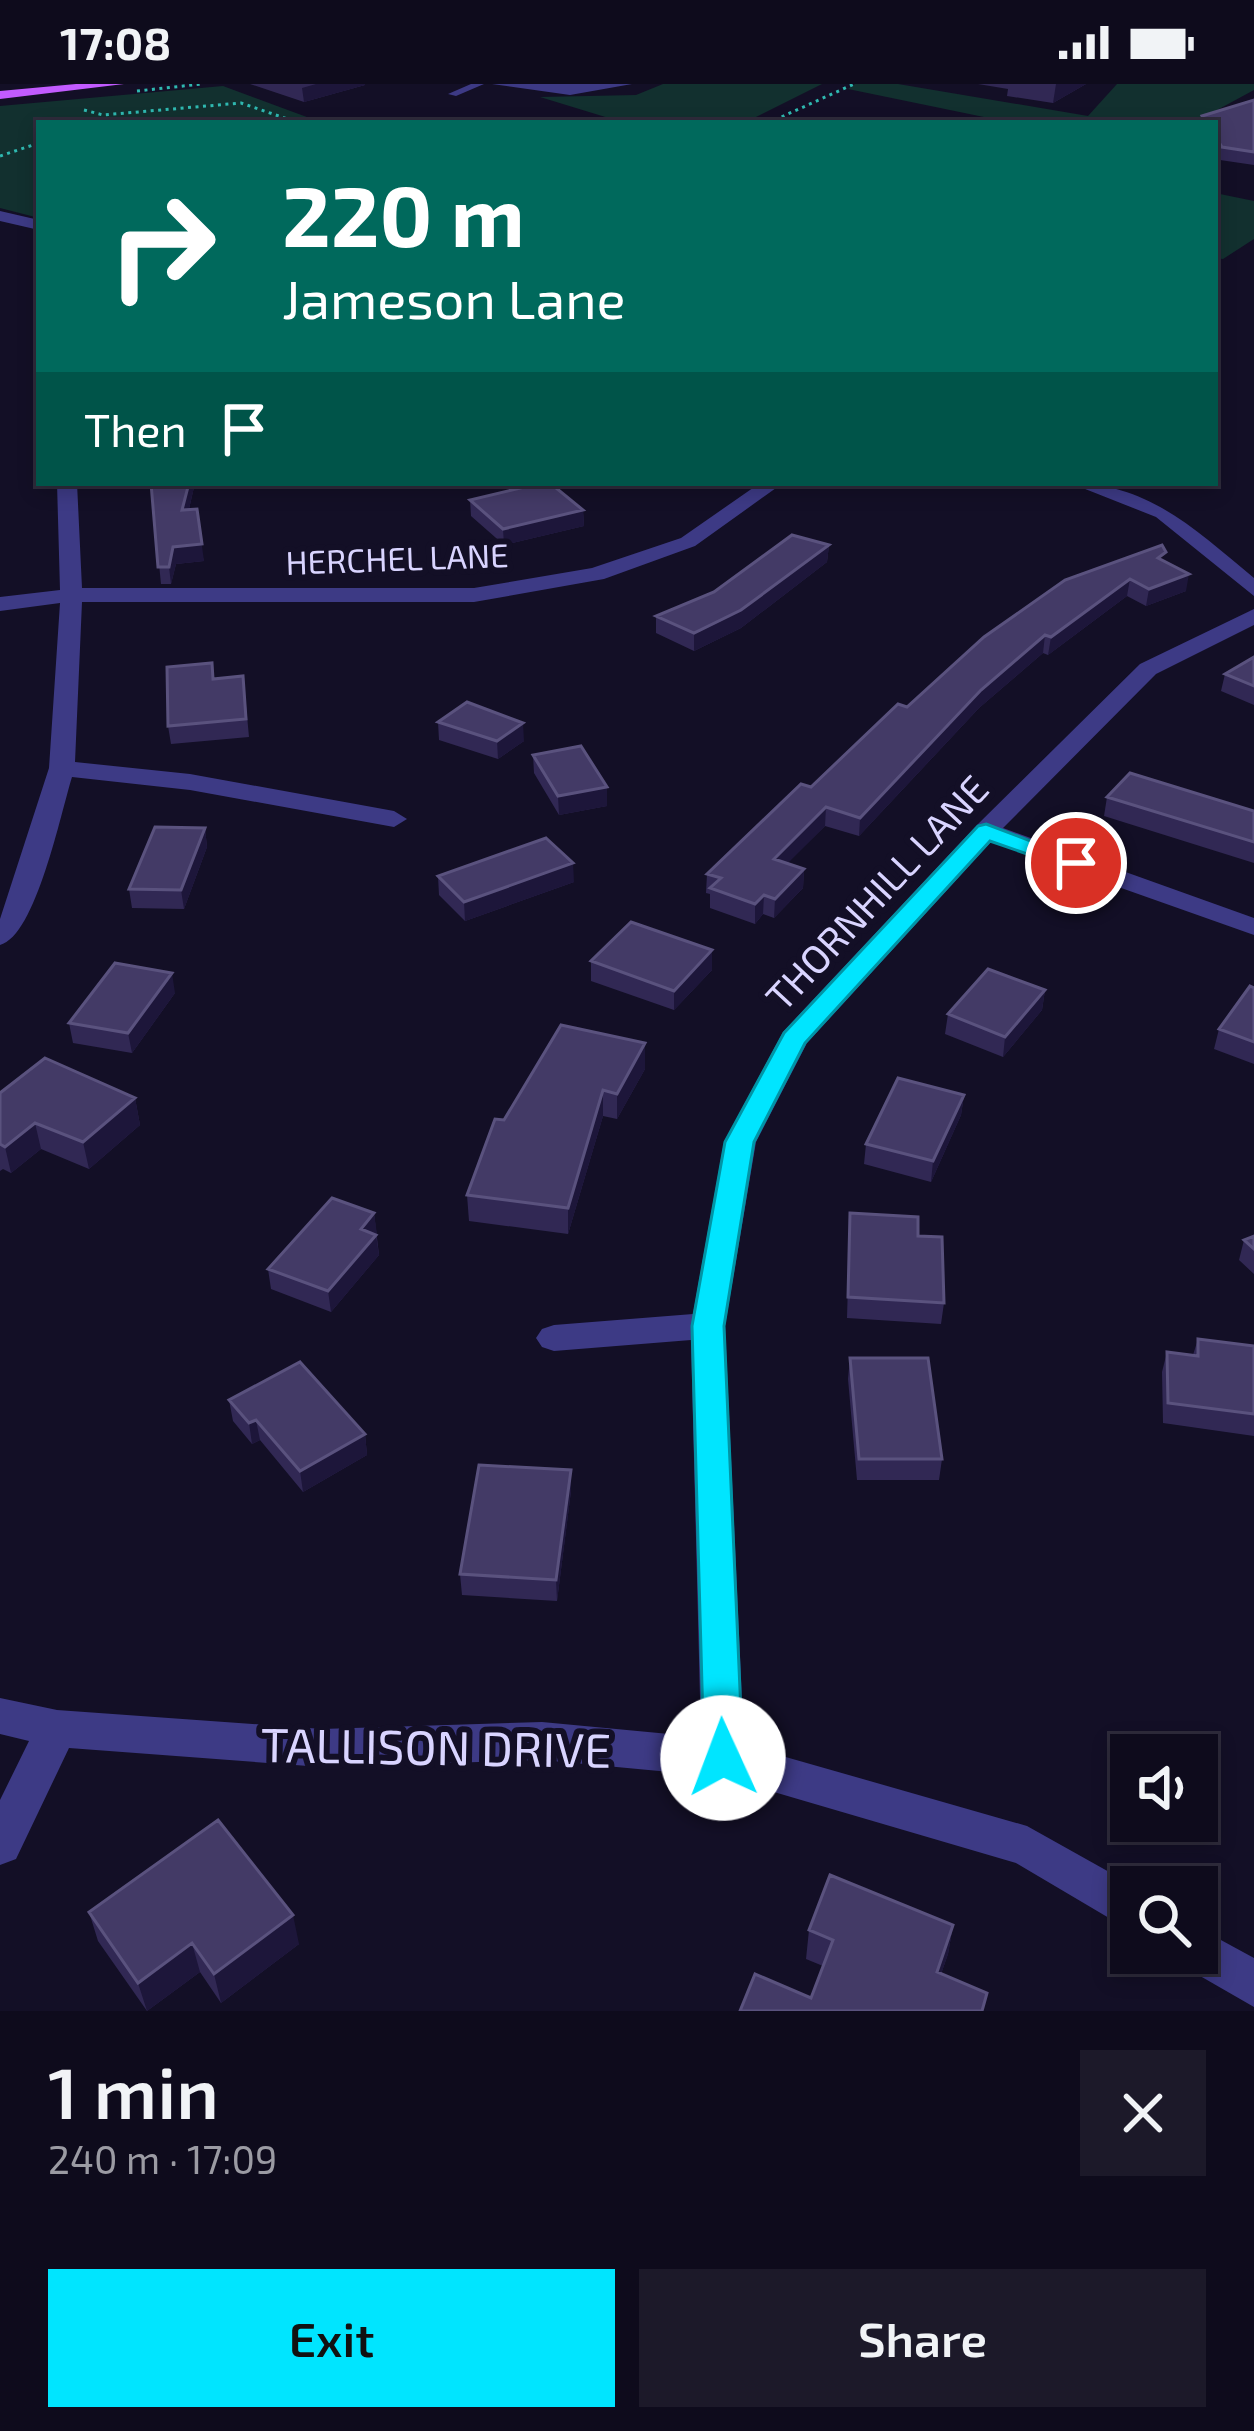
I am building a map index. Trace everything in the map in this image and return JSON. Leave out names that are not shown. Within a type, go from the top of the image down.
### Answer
[{"type":"main road","points":[[0,94],[118,84]]},
{"type":"street","points":[[498,84],[570,91],[626,84]]},
{"type":"street","points":[[0,216],[36,224]]},
{"type":"street","points":[[0,938],[15,918],[62,768],[71,595],[67,486]]},
{"type":"street","name":"HERCHEL LANE","points":[[0,604],[71,595],[474,596],[596,574],[688,542],[769,486]]},
{"type":"street","points":[[1088,486],[1163,513],[1254,589]]},
{"type":"street","name":"THORNHILL LANE","points":[[723,1758],[708,1326],[740,1142],[794,1039],[986,831],[1148,669],[1254,616]]},
{"type":"street","points":[[62,768],[190,782],[394,819]]},
{"type":"street","points":[[986,831],[1254,927]]},
{"type":"street","points":[[554,1338],[708,1326]]},
{"type":"street","name":"TALLISON DRIVE","points":[[0,1715],[57,1729],[322,1748],[542,1741],[723,1758],[1027,1846],[1110,1897]]},
{"type":"street","points":[[0,1845],[57,1729]]},
{"type":"street","points":[[1218,1962],[1254,1984]]},
{"type":"lane","points":[[453,94],[479,84]]},
{"type":"path","points":[[774,120],[854,84]]},
{"type":"path","points":[[102,120],[104,115],[241,103],[290,120]]},
{"type":"path","points":[[0,156],[36,144]]},
{"type":"green space","points":[[663,84],[822,84],[750,120],[615,120],[540,97],[636,95]]},
{"type":"green space","points":[[855,84],[898,84],[1088,116],[1117,84],[1254,84],[1254,90],[1199,120],[998,120],[848,89]]},
{"type":"green space","points":[[223,86],[315,120],[36,120],[36,217],[0,208],[0,106]]},
{"type":"green space","points":[[1218,194],[1254,201],[1254,239],[1218,258]]},
{"type":"building","points":[[1254,100],[1254,152],[1222,147],[1218,120],[1202,116]]},
{"type":"building","points":[[151,486],[188,486],[182,510],[197,509],[202,544],[173,547],[169,567],[158,567]]},
{"type":"building","points":[[528,486],[554,486],[583,510],[503,529],[470,500]]},
{"type":"building","points":[[792,535],[829,545],[741,610],[694,633],[656,616],[714,592]]},
{"type":"building","points":[[1162,545],[1166,552],[1158,558],[1189,574],[1149,589],[1130,579],[1051,637],[1045,635],[981,690],[860,818],[826,807],[774,859],[804,869],[775,899],[764,895],[755,904],[710,888],[721,878],[707,874],[801,784],[811,787],[898,704],[907,707],[984,637],[1065,580]]},
{"type":"building","points":[[1254,657],[1254,686],[1225,674]]},
{"type":"building","points":[[212,663],[213,679],[243,676],[246,719],[168,726],[167,667]]},
{"type":"building","points":[[467,702],[523,723],[497,741],[438,722]]},
{"type":"building","points":[[581,746],[607,787],[558,796],[533,755]]},
{"type":"building","points":[[1130,773],[1254,811],[1254,842],[1107,797]]},
{"type":"building","points":[[155,827],[205,828],[181,890],[129,889]]},
{"type":"building","points":[[546,838],[573,863],[464,902],[438,876]]},
{"type":"building","points":[[631,922],[712,950],[674,991],[591,961]]},
{"type":"building","points":[[115,963],[172,973],[128,1033],[69,1023]]},
{"type":"building","points":[[988,969],[1045,990],[1005,1037],[948,1014]]},
{"type":"building","points":[[1250,986],[1254,988],[1254,1042],[1219,1029]]},
{"type":"building","points":[[561,1025],[645,1043],[617,1094],[603,1090],[568,1208],[467,1195],[495,1119],[504,1120]]},
{"type":"building","points":[[45,1058],[135,1098],[83,1142],[35,1123],[5,1147],[0,1144],[0,1093]]},
{"type":"building","points":[[898,1078],[964,1095],[933,1161],[866,1144]]},
{"type":"building","points":[[332,1198],[374,1213],[361,1229],[376,1235],[328,1291],[268,1269]]},
{"type":"building","points":[[850,1213],[918,1217],[918,1236],[942,1237],[944,1303],[848,1297]]},
{"type":"building","points":[[1198,1339],[1254,1346],[1254,1414],[1168,1403],[1167,1352],[1198,1356]]},
{"type":"building","points":[[850,1358],[928,1358],[942,1459],[859,1459]]},
{"type":"building","points":[[300,1362],[365,1434],[300,1471],[256,1420],[249,1423],[229,1400]]},
{"type":"building","points":[[479,1465],[571,1470],[556,1580],[460,1574]]},
{"type":"building","points":[[218,1820],[293,1915],[214,1974],[192,1943],[138,1983],[89,1912]]},
{"type":"building","points":[[830,1875],[953,1925],[937,1972],[987,1993],[982,2011],[740,2011],[755,1974],[811,1998],[833,1940],[809,1930]]},
{"type":"route","points":[[723,1758],[708,1326],[740,1142],[794,1039],[986,831],[1076,863]]}]
